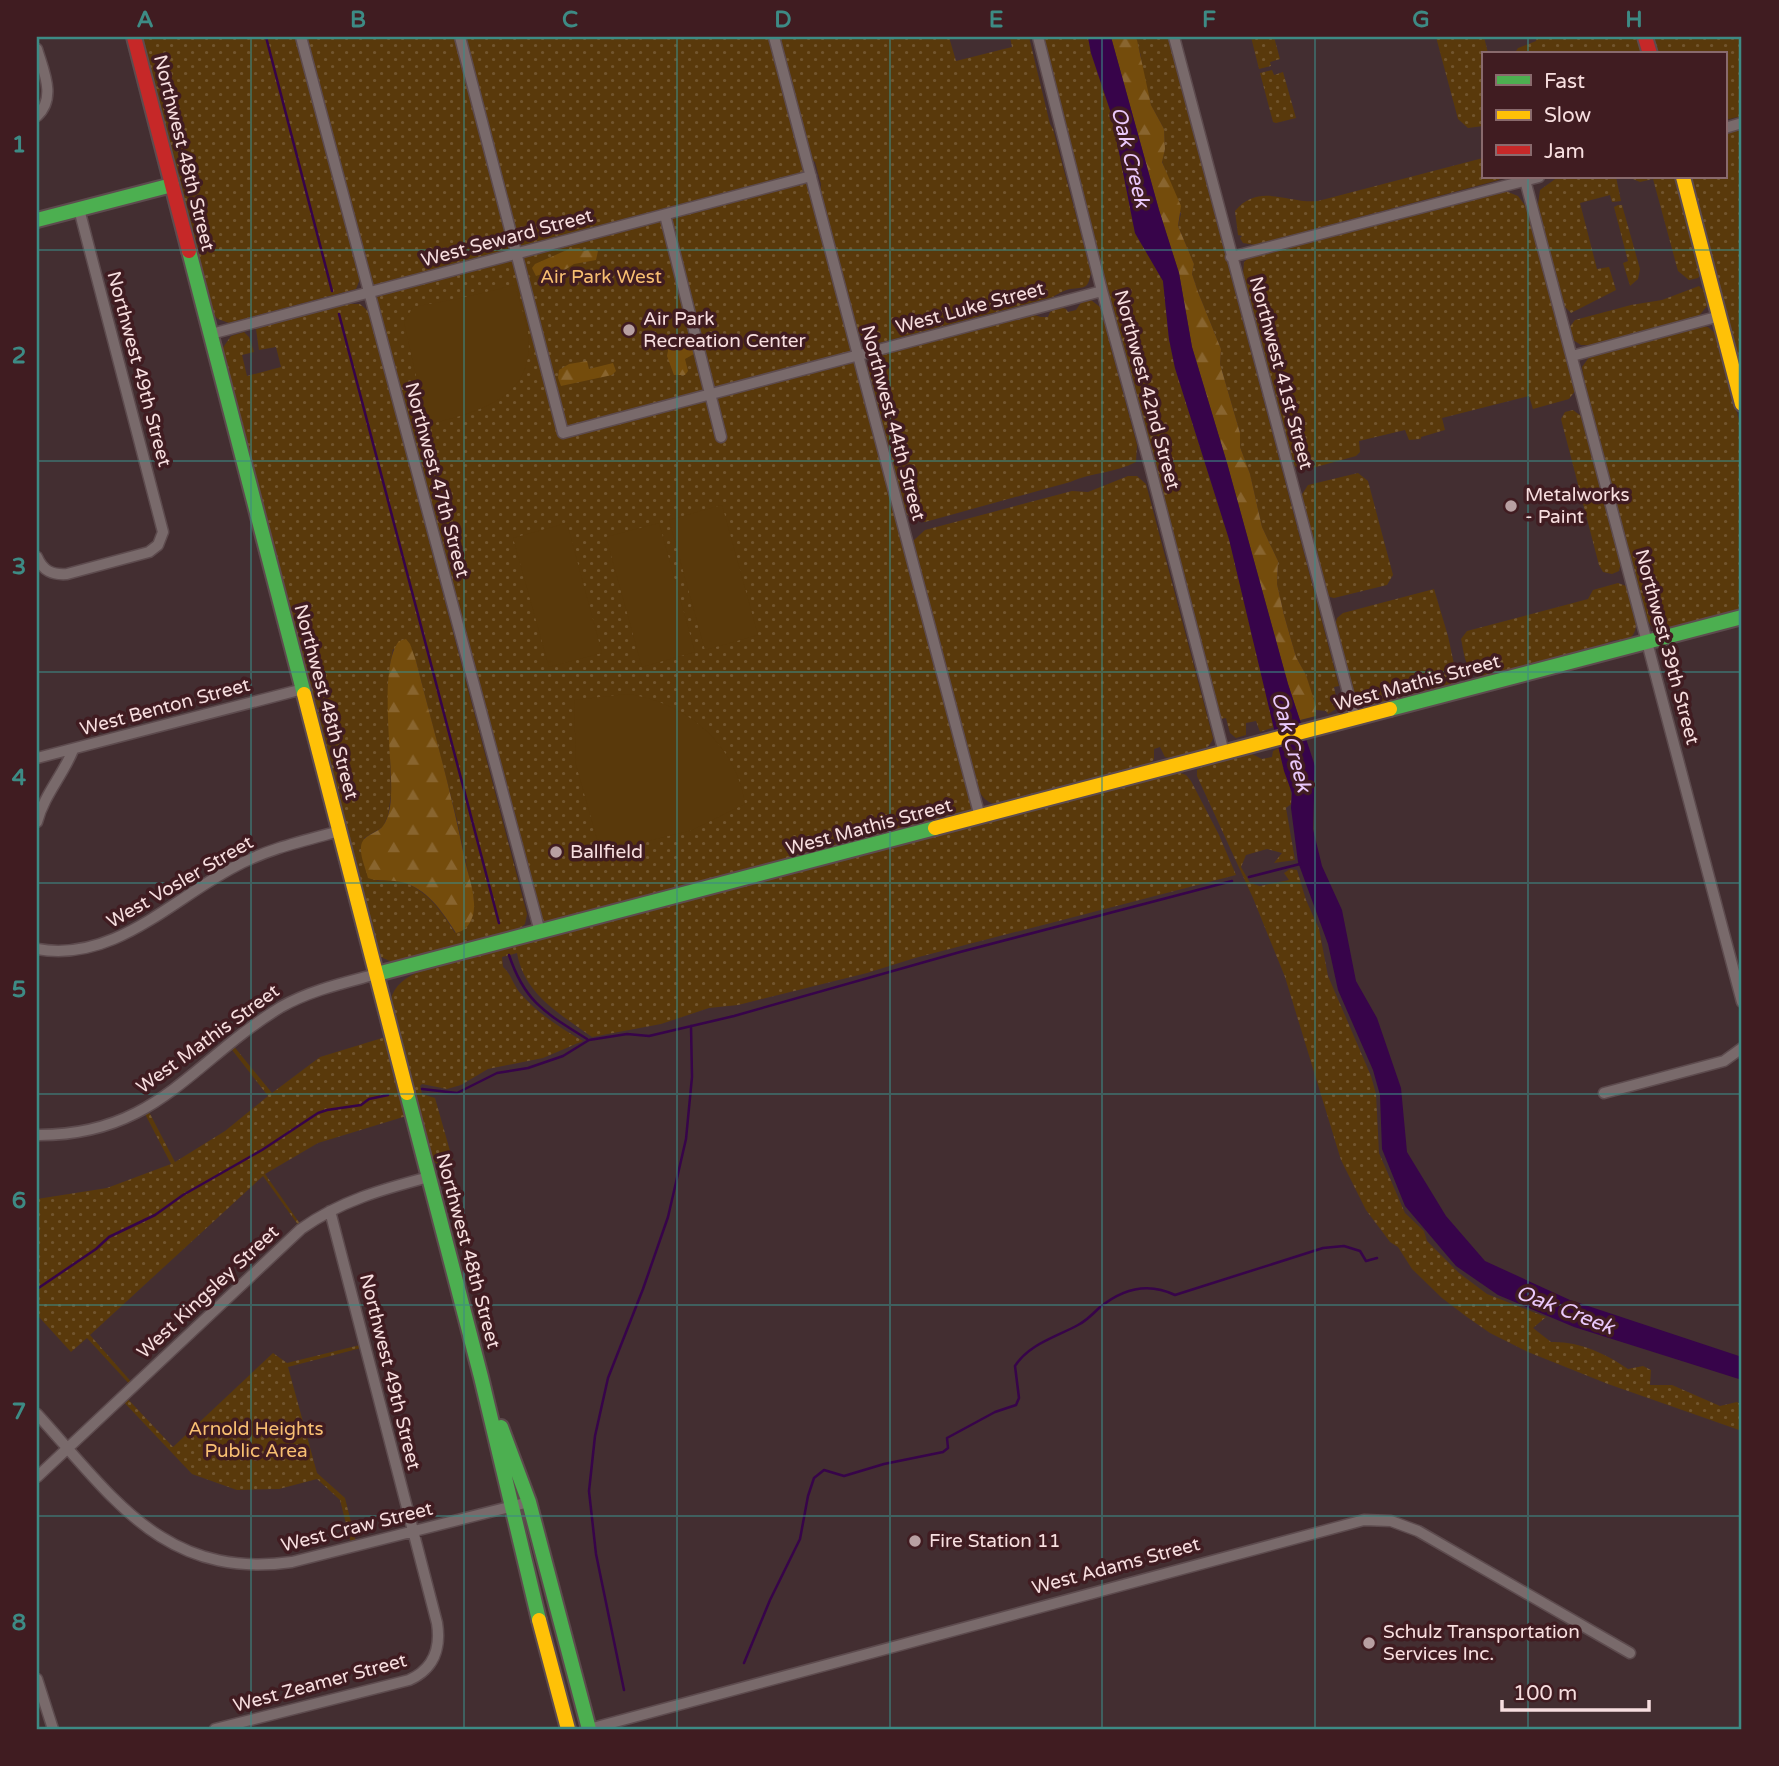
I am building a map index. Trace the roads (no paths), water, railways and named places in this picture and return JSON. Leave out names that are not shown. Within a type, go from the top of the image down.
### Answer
[{"type":"main road","name":"Northwest 48th Street","points":[[134,37],[481,1377],[568,1729]]},
{"type":"main road","points":[[1683,178],[1742,404]]},
{"type":"main road","points":[[37,220],[172,185]]},
{"type":"main road","name":"West Mathis Street","points":[[377,974],[1742,617]]},
{"type":"main road","name":"Northwest 48th Street","points":[[481,1377],[529,1502],[589,1729]]},
{"type":"street","name":"Northwest 47th Street","points":[[301,37],[540,932]]},
{"type":"street","points":[[460,37],[517,253]]},
{"type":"street","name":"Northwest 44th Street","points":[[774,37],[980,817]]},
{"type":"street","name":"Northwest 42nd Street","points":[[1038,37],[1224,753]]},
{"type":"street","name":"Northwest 41st Street","points":[[1174,37],[1355,719]]},
{"type":"street","points":[[37,49],[47,88],[47,103],[37,116]]},
{"type":"street","name":"West Seward Street","points":[[211,334],[811,176]]},
{"type":"street","points":[[1231,257],[1534,178]]},
{"type":"street","name":"Northwest 39th Street","points":[[1525,180],[1742,1002]]},
{"type":"street","name":"Northwest 49th Street","points":[[37,557],[44,568],[55,575],[67,574],[149,552],[156,548],[162,538],[162,524],[79,209]]},
{"type":"street","points":[[665,215],[721,437]]},
{"type":"street","name":"West Luke Street","points":[[517,253],[563,433],[1102,291]]},
{"type":"street","points":[[1572,356],[1720,316]]},
{"type":"street","name":"West Benton Street","points":[[37,758],[303,689]]},
{"type":"street","points":[[37,822],[46,797],[73,750]]},
{"type":"street","name":"West Vosler Street","points":[[37,949],[74,950],[107,943],[235,866],[279,848],[340,831]]},
{"type":"street","name":"West Mathis Street","points":[[37,1135],[61,1135],[106,1126],[147,1108],[170,1094],[283,1006],[309,993],[377,974]]},
{"type":"street","points":[[1604,1093],[1724,1061],[1742,1048]]},
{"type":"street","name":"West Kingsley Street","points":[[37,1477],[301,1229],[330,1211],[375,1191],[429,1177]]},
{"type":"street","name":"Northwest 49th Street","points":[[330,1211],[437,1623]]},
{"type":"street","name":"West Craw Street","points":[[37,1414],[120,1505],[145,1528],[173,1545],[211,1560],[251,1566],[282,1564],[529,1502]]},
{"type":"street","name":"West Adams Street","points":[[589,1729],[1364,1520],[1391,1521],[1418,1531],[1630,1653]]},
{"type":"street","name":"West Zeamer Street","points":[[215,1729],[414,1678],[428,1667],[435,1657],[439,1639],[437,1623]]},
{"type":"street","points":[[37,1679],[53,1729]]},
{"type":"water","name":"Oak Creek","points":[[1088,37],[1111,37],[1179,273],[1192,347],[1288,684],[1315,766],[1313,829],[1322,866],[1342,910],[1356,981],[1377,1018],[1401,1088],[1407,1152],[1446,1216],[1485,1261],[1570,1300],[1742,1357],[1742,1380],[1574,1327],[1498,1295],[1456,1266],[1405,1206],[1382,1149],[1380,1095],[1373,1070],[1338,990],[1328,944],[1298,862],[1291,808],[1292,793],[1284,771],[1229,539],[1175,368],[1163,281],[1135,233],[1112,116]]},
{"type":"waterway","points":[[266,37],[332,291]]},
{"type":"waterway","points":[[339,314],[499,923]]},
{"type":"waterway","points":[[1249,877],[1300,864]]},
{"type":"waterway","points":[[422,1089],[457,1093],[497,1073],[528,1068],[563,1056],[589,1040],[627,1034],[649,1036],[734,1016],[960,952],[1232,881]]},
{"type":"waterway","points":[[509,955],[522,985],[530,996],[549,1014],[587,1039]]},
{"type":"waterway","points":[[624,1690],[596,1554],[589,1491],[595,1436],[608,1378],[668,1217],[686,1139],[692,1077],[691,1026]]},
{"type":"waterway","points":[[37,1289],[96,1249],[109,1237],[155,1215],[183,1195],[262,1150],[318,1113],[361,1105],[369,1099],[388,1095]]},
{"type":"waterway","points":[[744,1663],[770,1600],[800,1539],[814,1478],[824,1470],[844,1476],[884,1464],[943,1452],[948,1448],[947,1438],[995,1412],[1016,1405],[1019,1398],[1015,1366],[1021,1358],[1044,1342],[1081,1323],[1108,1301],[1126,1292],[1145,1288],[1175,1295],[1323,1248],[1344,1246],[1360,1251],[1366,1261],[1377,1258]]},
{"type":"place","name":"Air Park Recreation Center","points":[[629,330]]},
{"type":"place","name":"Metalworks - Paint","points":[[1511,506]]},
{"type":"place","name":"Ballfield","points":[[556,852]]},
{"type":"place","name":"Fire Station 11","points":[[915,1541]]},
{"type":"place","name":"Schulz Transportation Services Inc.","points":[[1369,1643]]},
{"type":"park label","name":"Air Park West","points":[[601,277]]},
{"type":"park label","name":"Arnold Heights Public Area","points":[[256,1440]]}]
